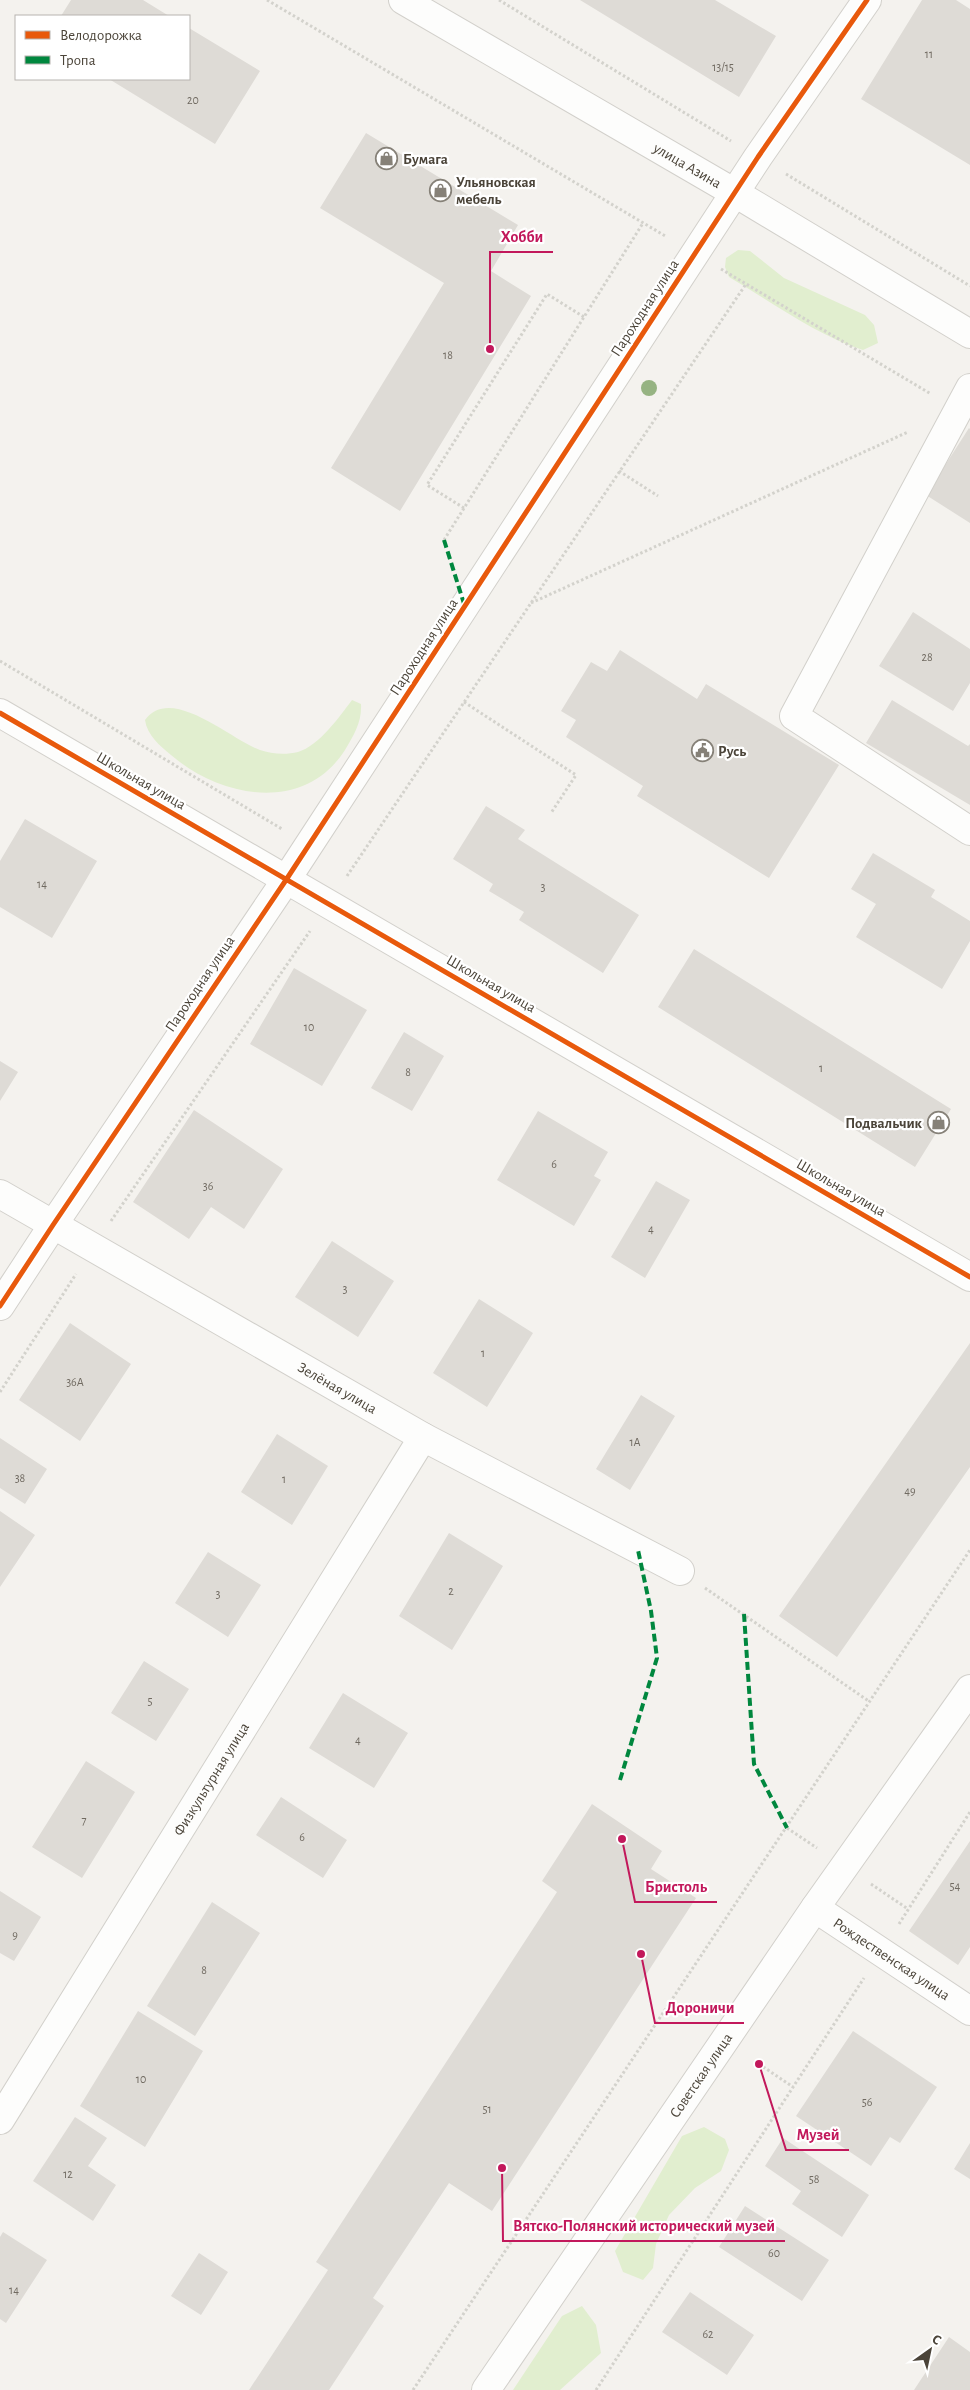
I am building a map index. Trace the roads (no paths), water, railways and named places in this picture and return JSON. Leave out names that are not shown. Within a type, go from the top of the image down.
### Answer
[{"type":"street","name":"улица Азина","points":[[403,0],[735,193],[970,334]]},
{"type":"street","name":"Пароходная улица","points":[[0,1306],[52,1224],[286,880],[735,193],[867,0]]},
{"type":"street","points":[[964,399],[794,716],[970,831]]},
{"type":"street","name":"Школьная улица","points":[[0,713],[970,1277]]},
{"type":"street","name":"Зелёная улица","points":[[0,1194],[423,1437],[680,1571]]},
{"type":"street","name":"Физкультурная улица","points":[[0,2120],[423,1437]]},
{"type":"street","name":"Советская улица","points":[[486,2390],[815,1908],[970,1689]]},
{"type":"street","name":"Рождественская улица","points":[[815,1908],[970,2011]]},
{"type":"place","name":"Бумага","points":[[387,159]]},
{"type":"place","name":"Ульяновская мебель","points":[[440,191]]},
{"type":"place","name":"Хобби","points":[[490,349]]},
{"type":"place","name":"Русь","points":[[702,751]]},
{"type":"place","name":"Подвальчик","points":[[938,1123]]},
{"type":"place","name":"Бристоль","points":[[622,1839]]},
{"type":"place","name":"Дороничи","points":[[641,1954]]},
{"type":"place","name":"Музей","points":[[759,2064]]},
{"type":"place","name":"Вятско-Полянский исторический музей","points":[[502,2168]]}]
